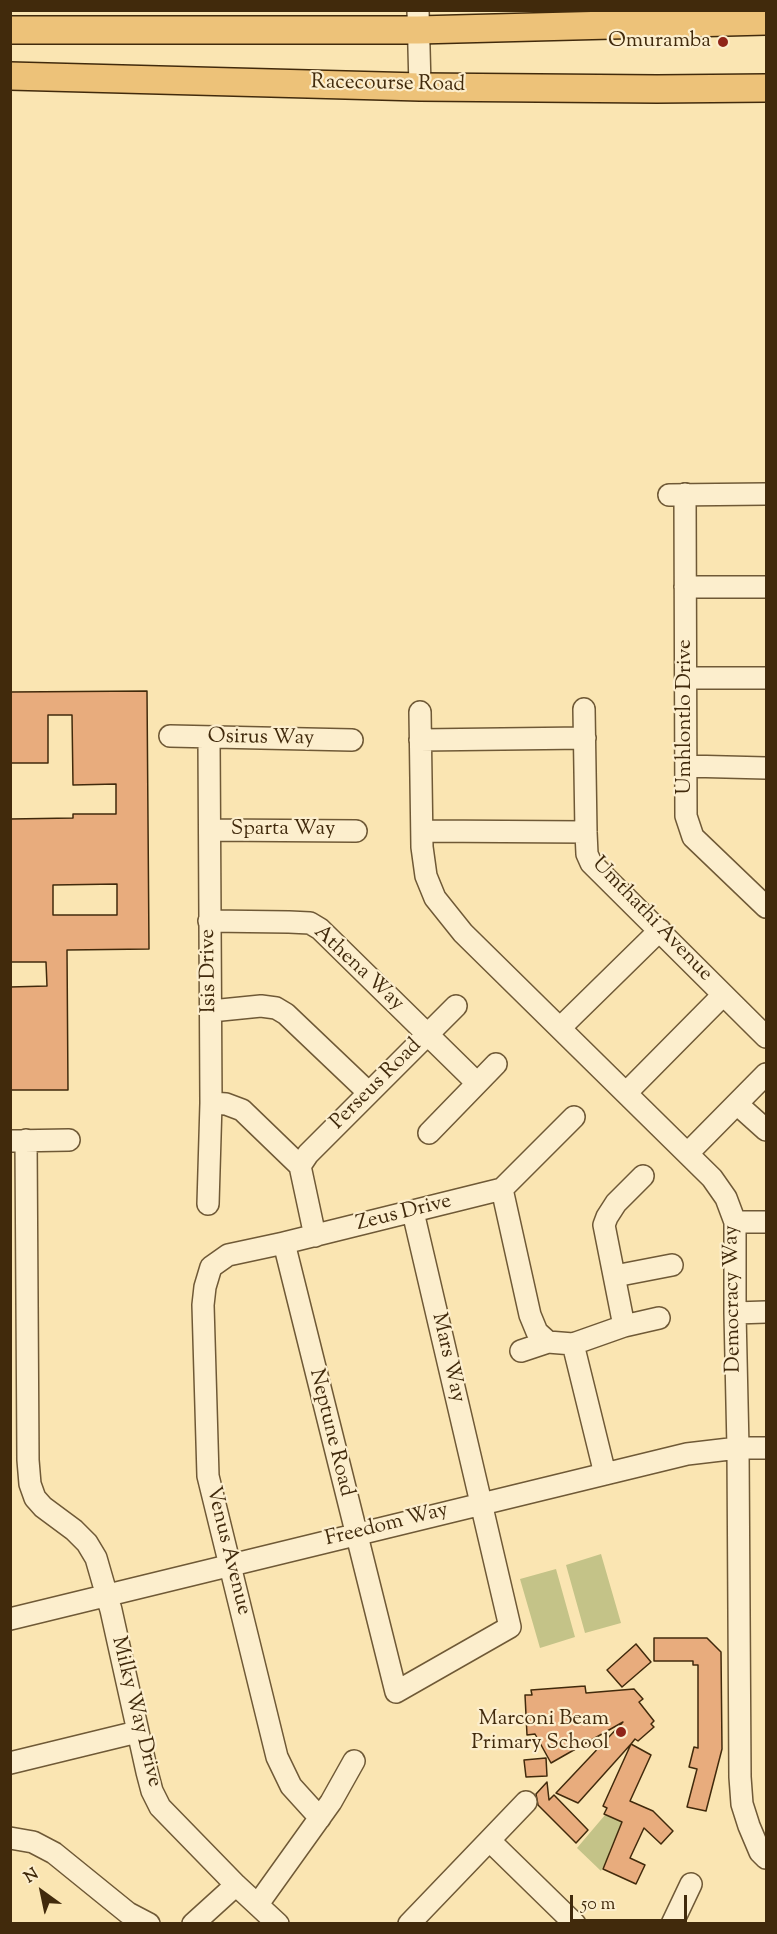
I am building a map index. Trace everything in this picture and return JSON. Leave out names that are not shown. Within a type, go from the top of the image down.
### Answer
[{"type":"main road","points":[[10,30],[418,20],[766,21]]},
{"type":"main road","name":"Racecourse Road","points":[[10,76],[420,87],[766,88]]},
{"type":"street","points":[[418,20],[420,87]]},
{"type":"street","name":"Umhlontlo Drive","points":[[766,495],[677,495],[685,587],[686,816],[693,837],[766,905]]},
{"type":"street","points":[[685,587],[766,587]]},
{"type":"street","points":[[686,678],[766,678]]},
{"type":"street","name":"Umthathi Avenue","points":[[584,709],[586,832],[587,854],[591,863],[766,1037]]},
{"type":"street","name":"Democracy Way","points":[[420,712],[422,831],[426,876],[435,898],[463,933],[688,1153],[719,1187],[735,1222],[740,1777],[742,1804],[749,1826],[760,1852],[766,1858]]},
{"type":"street","name":"Osirus Way","points":[[170,736],[352,740]]},
{"type":"street","name":"Isis Drive","points":[[208,1204],[211,1103],[209,738]]},
{"type":"street","points":[[420,740],[585,738]]},
{"type":"street","points":[[686,766],[766,768]]},
{"type":"street","name":"Sparta Way","points":[[210,830],[356,831]]},
{"type":"street","points":[[422,831],[586,832]]},
{"type":"street","name":"Athena Way","points":[[209,921],[310,923],[320,929],[477,1083]]},
{"type":"street","points":[[560,1028],[660,930]]},
{"type":"street","points":[[626,1093],[723,995]]},
{"type":"street","points":[[211,1011],[252,1006],[276,1008],[286,1014],[369,1093]]},
{"type":"street","name":"Perseus Road","points":[[300,1166],[308,1154],[456,1006]]},
{"type":"street","points":[[429,1133],[496,1064]]},
{"type":"street","points":[[688,1153],[766,1074]]},
{"type":"street","points":[[211,1103],[226,1104],[242,1110],[300,1166],[315,1236]]},
{"type":"street","points":[[737,1104],[766,1130]]},
{"type":"street","name":"Zeus Drive","points":[[211,1267],[228,1255],[315,1236],[502,1188],[574,1117]]},
{"type":"street","points":[[18,1140],[69,1140]]},
{"type":"street","name":"Milky Way Drive","points":[[18,1140],[27,1451],[30,1484],[35,1498],[43,1507],[74,1530],[87,1543],[96,1558],[107,1594],[152,1791],[160,1807],[236,1885],[278,1923]]},
{"type":"street","points":[[624,1326],[604,1225],[616,1203],[643,1176]]},
{"type":"street","points":[[502,1188],[530,1315],[537,1332],[548,1342]]},
{"type":"street","name":"Mars Way","points":[[396,1692],[510,1627],[413,1212]]},
{"type":"street","points":[[735,1222],[766,1222]]},
{"type":"street","name":"Neptune Road","points":[[284,1243],[396,1692]]},
{"type":"street","points":[[615,1276],[672,1265]]},
{"type":"street","name":"Venus Avenue","points":[[211,1267],[204,1287],[203,1305],[207,1463],[277,1757],[291,1786],[320,1818]]},
{"type":"street","points":[[735,1312],[766,1312]]},
{"type":"street","points":[[521,1351],[548,1342],[573,1344],[624,1326],[659,1318]]},
{"type":"street","points":[[573,1344],[605,1474]]},
{"type":"street","name":"Freedom Way","points":[[10,1619],[687,1454],[738,1448],[766,1448]]},
{"type":"street","points":[[10,1763],[137,1732]]},
{"type":"street","points":[[258,1904],[320,1818],[354,1761]]},
{"type":"street","points":[[415,1922],[526,1802]]},
{"type":"street","points":[[10,1838],[33,1842],[54,1853],[128,1913],[149,1923]]},
{"type":"street","points":[[490,1841],[575,1923]]},
{"type":"street","points":[[672,1923],[691,1884]]},
{"type":"street","points":[[194,1923],[236,1885]]},
{"type":"shaded area","points":[[601,1554],[621,1623],[585,1633],[566,1565]]},
{"type":"shaded area","points":[[556,1569],[575,1637],[540,1648],[520,1579]]},
{"type":"shaded area","points":[[605,1815],[622,1822],[601,1871],[577,1848]]},
{"type":"building","points":[[147,691],[149,949],[67,950],[68,1090],[10,1090],[10,987],[47,986],[46,962],[10,962],[10,819],[73,818],[73,814],[116,814],[116,784],[73,785],[72,715],[48,715],[48,763],[10,763],[10,692]],"holes":[[[117,884],[117,915],[53,915],[53,885]]]},
{"type":"building","points":[[654,1638],[707,1638],[721,1652],[722,1749],[706,1811],[687,1807],[697,1769],[689,1767],[694,1747],[698,1748],[698,1665],[693,1665],[693,1661],[654,1661]]},
{"type":"building","points":[[636,1644],[651,1662],[622,1687],[607,1670]]},
{"type":"building","points":[[585,1686],[586,1693],[634,1689],[643,1699],[639,1702],[654,1721],[651,1724],[654,1727],[638,1741],[635,1739],[578,1803],[556,1793],[623,1722],[551,1763],[535,1734],[527,1735],[525,1695],[532,1695],[531,1690]]},
{"type":"building","points":[[631,1744],[651,1755],[630,1801],[653,1811],[673,1831],[661,1844],[644,1828],[630,1858],[645,1865],[636,1884],[603,1869],[622,1822],[604,1814],[607,1808],[603,1806]]},
{"type":"building","points":[[546,1758],[547,1776],[526,1777],[524,1760]]},
{"type":"building","points":[[547,1782],[549,1800],[554,1795],[588,1830],[576,1843],[538,1805],[536,1794]]},
{"type":"place","name":"Omuramba","points":[[723,42]]},
{"type":"place","name":"Marconi Beam Primary School","points":[[621,1732]]}]
